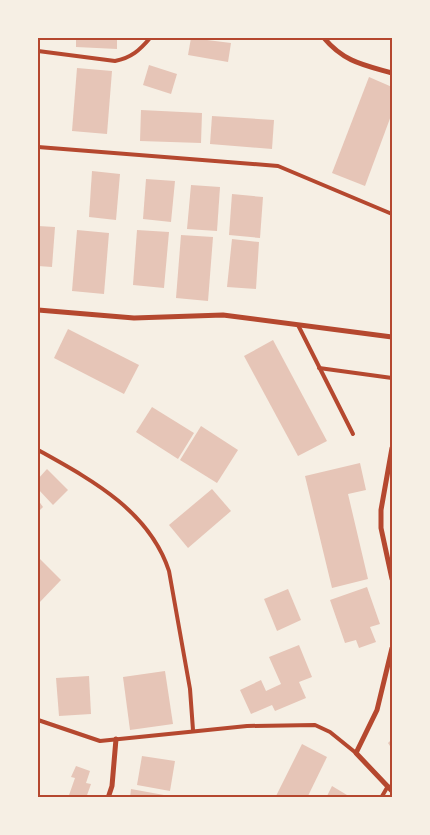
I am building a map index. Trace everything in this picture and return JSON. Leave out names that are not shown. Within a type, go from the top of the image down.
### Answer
[{"type":"street","points":[[324,38],[339,54],[351,61],[392,73]]},
{"type":"street","points":[[38,310],[134,318],[223,315],[392,336]]},
{"type":"street","points":[[392,448],[381,510],[381,528],[392,579]]},
{"type":"street","points":[[392,648],[377,710],[356,753],[392,791]]},
{"type":"street","points":[[108,798],[112,786],[116,739]]},
{"type":"lane","points":[[38,51],[115,62],[126,59],[140,50],[150,38]]},
{"type":"lane","points":[[38,147],[278,166],[392,214]]},
{"type":"lane","points":[[297,324],[353,434]]},
{"type":"lane","points":[[319,368],[392,378]]},
{"type":"lane","points":[[38,450],[97,483],[134,515],[152,535],[164,554],[169,571],[190,688],[193,730]]},
{"type":"lane","points":[[38,720],[100,741],[193,730],[248,726],[315,725],[330,732],[356,753]]},
{"type":"lane","points":[[381,798],[388,786]]},
{"type":"building","points":[[76,38],[117,38],[117,49],[76,47]]},
{"type":"building","points":[[191,38],[231,43],[228,62],[188,55]]},
{"type":"building","points":[[149,65],[177,74],[171,94],[143,85]]},
{"type":"building","points":[[77,68],[112,71],[107,134],[72,131]]},
{"type":"building","points":[[369,77],[392,87],[392,113],[365,186],[332,173]]},
{"type":"building","points":[[141,110],[202,113],[201,143],[140,141]]},
{"type":"building","points":[[212,116],[274,120],[272,149],[210,144]]},
{"type":"building","points":[[92,171],[120,174],[116,220],[89,217]]},
{"type":"building","points":[[146,179],[175,181],[171,222],[143,219]]},
{"type":"building","points":[[191,185],[220,187],[217,231],[187,229]]},
{"type":"building","points":[[232,194],[263,197],[260,238],[229,235]]},
{"type":"building","points":[[38,226],[55,227],[52,267],[38,266]]},
{"type":"building","points":[[77,230],[109,233],[104,294],[72,291]]},
{"type":"building","points":[[137,230],[169,232],[164,288],[133,285]]},
{"type":"building","points":[[181,235],[213,237],[208,301],[176,298]]},
{"type":"building","points":[[232,239],[259,242],[256,289],[227,287]]},
{"type":"building","points":[[68,329],[139,365],[124,394],[54,358]]},
{"type":"building","points":[[273,340],[327,441],[298,456],[244,356]]},
{"type":"building","points":[[152,407],[194,433],[178,459],[136,432]]},
{"type":"building","points":[[201,426],[238,450],[217,483],[180,460]]},
{"type":"building","points":[[360,463],[366,490],[348,494],[368,579],[332,588],[305,476]]},
{"type":"building","points":[[47,469],[68,490],[53,505],[38,489],[38,479]]},
{"type":"building","points":[[212,489],[231,511],[188,548],[169,525]]},
{"type":"building","points":[[38,500],[43,507],[38,512]]},
{"type":"building","points":[[38,557],[61,580],[38,604]]},
{"type":"building","points":[[367,587],[380,624],[370,627],[376,642],[359,648],[356,640],[345,643],[330,600]]},
{"type":"building","points":[[288,589],[301,620],[277,631],[264,599]]},
{"type":"building","points":[[299,645],[312,677],[299,682],[306,698],[275,711],[272,705],[251,714],[240,690],[261,680],[266,691],[281,684],[269,657]]},
{"type":"building","points":[[165,671],[173,724],[130,730],[123,677]]},
{"type":"building","points":[[89,676],[91,714],[59,716],[56,678]]},
{"type":"building","points":[[392,739],[392,749],[388,743]]},
{"type":"building","points":[[302,744],[327,757],[307,798],[275,798]]},
{"type":"building","points":[[142,756],[175,761],[170,791],[137,785]]},
{"type":"building","points":[[76,766],[90,771],[86,783],[91,784],[86,798],[68,798],[75,778],[71,777]]},
{"type":"building","points":[[332,786],[352,798],[326,798]]},
{"type":"building","points":[[131,789],[175,797],[175,798],[130,798]]}]
